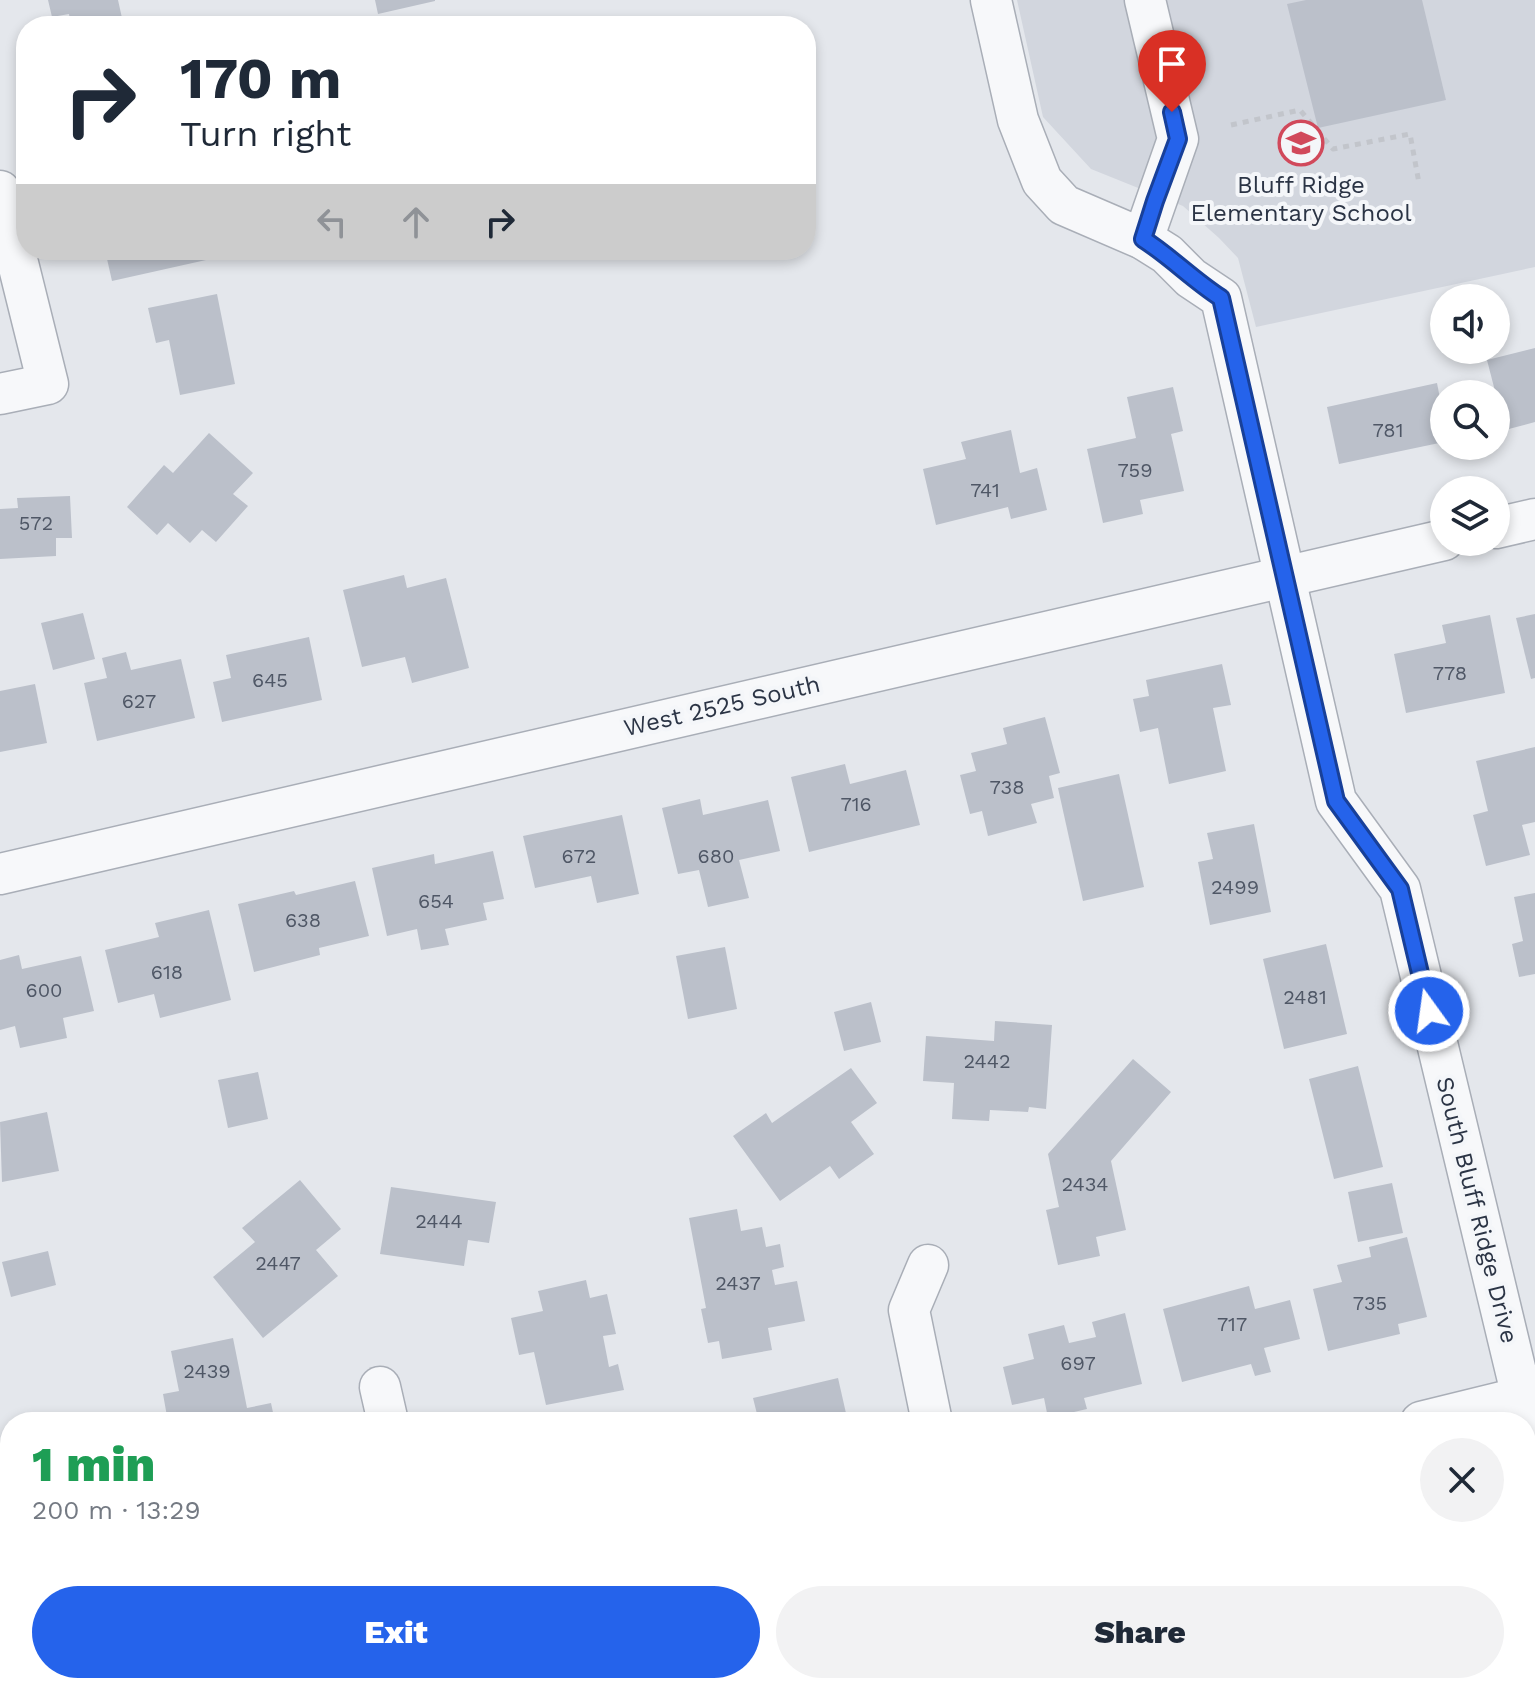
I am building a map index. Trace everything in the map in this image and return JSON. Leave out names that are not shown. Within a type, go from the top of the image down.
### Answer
[{"type":"street","name":"South Bluff Ridge Drive","points":[[991,0],[1018,120],[1042,181],[1064,205],[1143,239],[1167,254],[1191,278],[1221,298],[1336,801],[1400,889],[1529,1396]]},
{"type":"street","points":[[1143,239],[1178,139],[1145,0]]},
{"type":"street","points":[[0,191],[16,255]]},
{"type":"street","points":[[0,394],[48,384],[17,260]]},
{"type":"street","points":[[1510,525],[1535,519]]},
{"type":"street","name":"West 2525 South","points":[[0,874],[1430,543]]},
{"type":"street","points":[[928,1265],[909,1310],[930,1412]]},
{"type":"street","points":[[1463,1412],[1529,1396]]},
{"type":"path","points":[[1231,125],[1300,110],[1333,149],[1410,134],[1419,183]]},
{"type":"shaded area","name":"Bluff Ridge Elementary School","points":[[1017,0],[1535,0],[1535,267],[1456,284],[1430,284],[1430,290],[1256,327],[1238,258],[1219,238],[1183,206],[1091,169],[1043,117]]},
{"type":"building","points":[[48,0],[118,0],[122,16],[69,14],[52,16]]},
{"type":"building","points":[[375,0],[435,0],[435,1],[378,14]]},
{"type":"building","points":[[1306,0],[1422,0],[1446,100],[1318,128],[1287,4]]},
{"type":"building","points":[[107,260],[206,260],[112,281]]},
{"type":"building","points":[[217,294],[235,384],[180,395],[169,340],[156,343],[148,308]]},
{"type":"building","points":[[1535,348],[1535,422],[1510,429],[1510,380],[1492,380],[1488,364],[1510,364],[1510,354]]},
{"type":"building","points":[[1430,385],[1430,445],[1339,464],[1327,407]]},
{"type":"building","points":[[1173,387],[1183,431],[1171,434],[1184,491],[1140,500],[1143,514],[1103,523],[1087,449],[1136,438],[1127,397]]},
{"type":"building","points":[[1011,430],[1020,473],[1037,468],[1047,510],[1011,519],[1008,507],[936,525],[923,469],[966,459],[961,442]]},
{"type":"building","points":[[209,433],[253,473],[233,494],[248,506],[216,542],[202,530],[190,543],[168,523],[157,535],[127,507],[164,465],[173,473]]},
{"type":"building","points":[[70,496],[72,538],[56,538],[56,556],[0,559],[0,509],[18,508],[17,498]]},
{"type":"building","points":[[404,575],[407,588],[446,578],[469,668],[412,683],[405,657],[362,667],[343,590]]},
{"type":"building","points":[[83,613],[95,659],[53,670],[41,623]]},
{"type":"building","points":[[1535,614],[1535,678],[1531,679],[1516,618]]},
{"type":"building","points":[[1490,615],[1505,693],[1406,713],[1394,654],[1446,643],[1442,625]]},
{"type":"building","points":[[309,637],[322,700],[222,722],[213,682],[231,678],[226,655]]},
{"type":"building","points":[[126,652],[131,670],[181,659],[195,718],[97,741],[84,683],[107,678],[102,658]]},
{"type":"building","points":[[1222,664],[1231,705],[1213,708],[1226,771],[1169,784],[1158,728],[1140,732],[1133,699],[1149,696],[1146,680]]},
{"type":"building","points":[[35,684],[47,743],[0,752],[0,691]]},
{"type":"building","points":[[1045,717],[1060,773],[1049,776],[1054,798],[1031,804],[1037,823],[988,836],[982,811],[970,814],[960,775],[976,771],[971,753],[1007,744],[1003,728]]},
{"type":"building","points":[[1535,747],[1535,822],[1522,825],[1530,855],[1486,866],[1473,815],[1488,811],[1476,761]]},
{"type":"building","points":[[845,764],[850,784],[906,770],[920,825],[809,852],[791,777]]},
{"type":"building","points":[[1119,774],[1144,887],[1083,901],[1058,788]]},
{"type":"building","points":[[700,799],[703,815],[768,800],[780,851],[739,860],[749,898],[708,907],[699,870],[678,874],[662,808]]},
{"type":"building","points":[[622,815],[639,894],[597,903],[591,876],[535,888],[523,836]]},
{"type":"building","points":[[1254,824],[1271,912],[1210,925],[1198,862],[1213,859],[1207,833]]},
{"type":"building","points":[[493,851],[504,899],[483,903],[487,920],[445,929],[449,945],[421,950],[417,929],[387,936],[372,868],[434,854],[435,864]]},
{"type":"building","points":[[355,881],[369,936],[319,948],[320,955],[254,972],[238,904]]},
{"type":"building","points":[[1535,893],[1535,974],[1519,977],[1512,944],[1523,941],[1514,897]]},
{"type":"building","points":[[209,910],[231,1000],[160,1018],[154,994],[118,1003],[105,950],[159,937],[155,923]]},
{"type":"building","points":[[1326,944],[1347,1034],[1284,1049],[1263,959]]},
{"type":"building","points":[[725,947],[737,1009],[688,1019],[676,956]]},
{"type":"building","points":[[19,955],[22,969],[81,956],[94,1011],[63,1018],[67,1038],[20,1048],[15,1026],[0,1030],[0,960]]},
{"type":"building","points":[[871,1002],[881,1042],[844,1051],[834,1012]]},
{"type":"building","points":[[995,1021],[1052,1025],[1046,1109],[1029,1107],[1028,1112],[990,1110],[989,1121],[952,1119],[954,1083],[923,1081],[926,1036],[994,1041]]},
{"type":"building","points":[[1133,1059],[1171,1092],[1111,1161],[1126,1230],[1096,1237],[1100,1256],[1058,1265],[1046,1210],[1059,1207],[1048,1154]]},
{"type":"building","points":[[1358,1066],[1383,1167],[1334,1179],[1309,1079]]},
{"type":"building","points":[[851,1068],[877,1103],[851,1122],[874,1154],[839,1179],[830,1166],[780,1201],[733,1136],[766,1113],[772,1123]]},
{"type":"building","points":[[258,1072],[268,1119],[228,1128],[218,1080]]},
{"type":"building","points":[[47,1112],[59,1171],[2,1182],[0,1122]]},
{"type":"building","points":[[300,1180],[341,1229],[316,1250],[338,1276],[263,1338],[213,1277],[255,1242],[242,1228]]},
{"type":"building","points":[[1392,1183],[1403,1233],[1358,1242],[1348,1192]]},
{"type":"building","points":[[391,1187],[496,1202],[489,1243],[468,1240],[464,1266],[380,1254]]},
{"type":"building","points":[[737,1209],[741,1231],[762,1227],[766,1247],[780,1244],[784,1267],[772,1270],[775,1285],[797,1281],[805,1321],[768,1328],[772,1350],[722,1359],[719,1341],[708,1343],[701,1309],[706,1308],[689,1218]]},
{"type":"building","points":[[1407,1237],[1427,1317],[1398,1324],[1400,1334],[1328,1351],[1313,1289],[1342,1282],[1337,1265],[1371,1257],[1369,1247]]},
{"type":"building","points":[[48,1251],[56,1285],[11,1297],[2,1262]]},
{"type":"building","points":[[586,1280],[590,1298],[607,1294],[616,1334],[603,1336],[609,1367],[618,1364],[624,1390],[546,1405],[534,1352],[519,1355],[511,1318],[543,1311],[538,1291]]},
{"type":"building","points":[[1249,1286],[1255,1309],[1290,1300],[1300,1339],[1264,1348],[1271,1372],[1255,1376],[1251,1364],[1182,1382],[1163,1309]]},
{"type":"building","points":[[1125,1313],[1142,1384],[1084,1398],[1087,1409],[1074,1412],[1047,1412],[1044,1398],[1012,1405],[1003,1367],[1034,1359],[1028,1334],[1064,1325],[1069,1343],[1096,1337],[1092,1322]]},
{"type":"building","points":[[233,1338],[247,1408],[271,1403],[273,1412],[166,1412],[163,1394],[179,1391],[171,1351]]},
{"type":"building","points":[[838,1378],[846,1412],[756,1412],[753,1398]]},
{"type":"place","name":"Bluff Ridge Elementary School","points":[[1301,143]]},
{"type":"route","points":[[1172,112],[1178,139],[1143,239],[1167,254],[1191,278],[1221,298],[1336,801],[1400,889],[1429,1011]]}]
